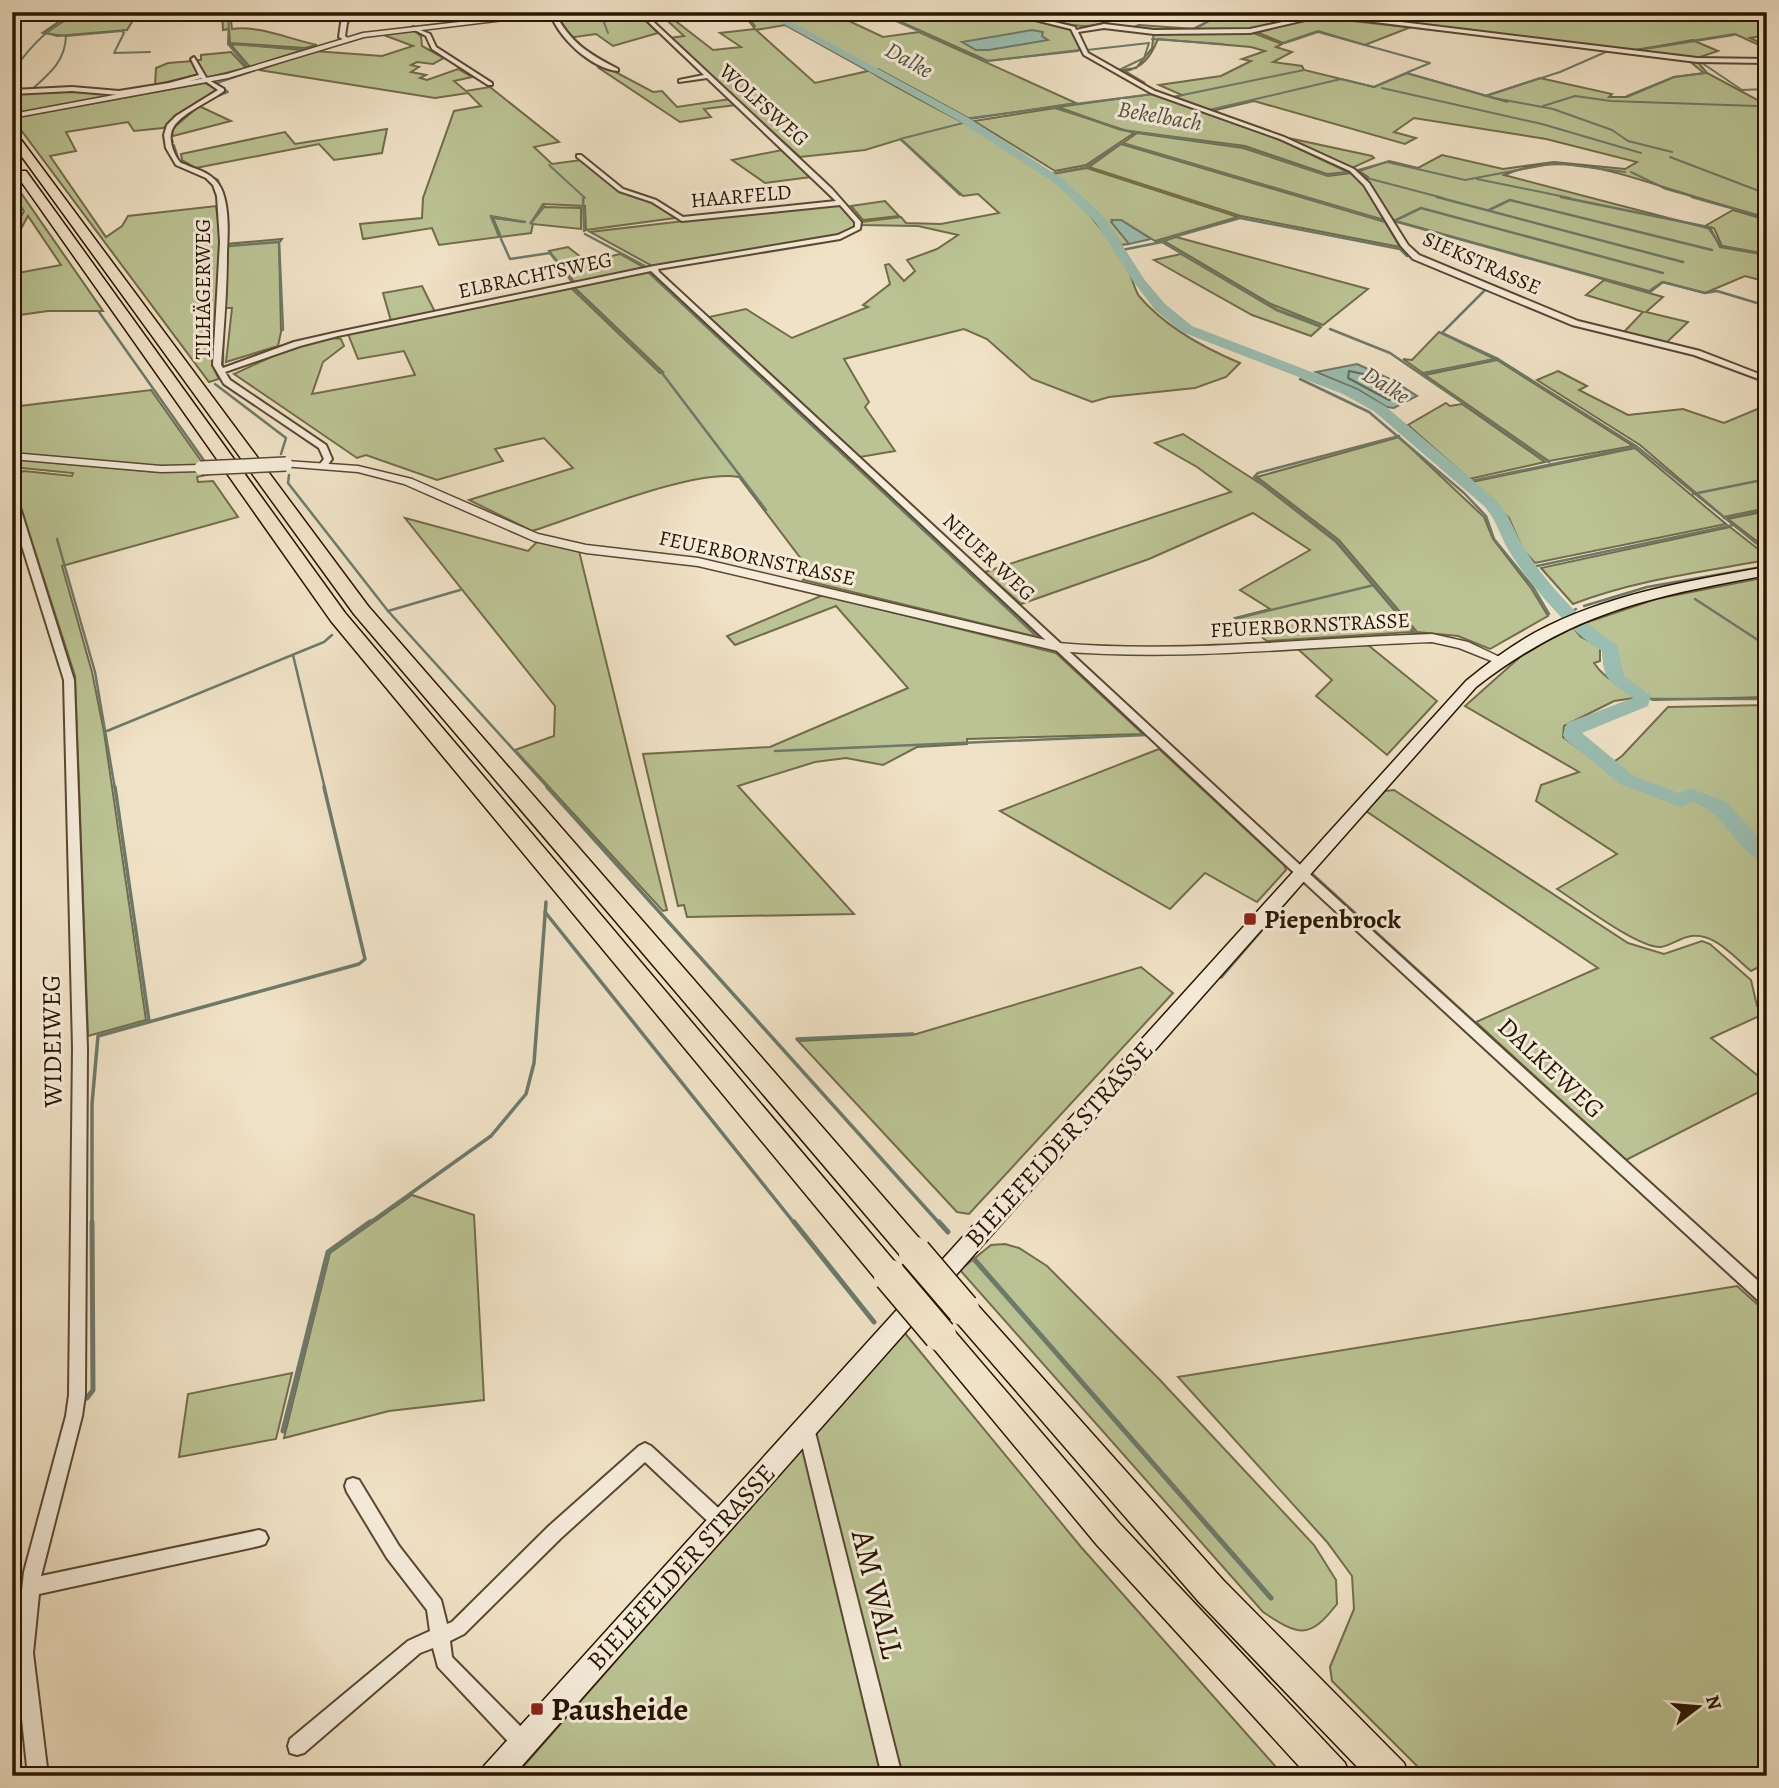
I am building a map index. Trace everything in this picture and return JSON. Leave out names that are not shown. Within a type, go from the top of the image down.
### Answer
[{"type":"highway","points":[[14,122],[361,610],[963,1309],[1211,1591],[1391,1776]]},
{"type":"highway","points":[[12,160],[338,617],[1108,1534],[1332,1776]]},
{"type":"main road","name":"BIELEFELDER STRASSE","points":[[494,1776],[1471,684],[1519,646],[1583,614],[1622,600],[1676,587],[1767,571]]},
{"type":"street","points":[[346,39],[342,37],[344,23],[352,12]]},
{"type":"street","points":[[14,122],[205,78],[346,39],[415,28],[566,12]]},
{"type":"street","name":"WOLFSWEG","points":[[640,12],[841,203],[858,222],[858,228]]},
{"type":"street","points":[[1005,12],[1077,31],[1104,26],[1154,32],[1250,31],[1319,15]]},
{"type":"street","points":[[1304,12],[1697,60],[1767,61]]},
{"type":"street","points":[[552,13],[563,37],[582,53],[616,70]]},
{"type":"street","points":[[415,28],[428,35],[434,48],[490,84]]},
{"type":"street","name":"SIEKSTRASSE","points":[[1077,31],[1086,54],[1153,92],[1282,138],[1352,170],[1367,184],[1405,246],[1416,257],[1576,323],[1698,353],[1767,380]]},
{"type":"street","points":[[194,59],[205,78]]},
{"type":"street","points":[[681,81],[707,76]]},
{"type":"street","points":[[12,92],[72,89],[119,93],[205,78]]},
{"type":"street","name":"TILHÄGERWEG","points":[[205,78],[222,90],[176,120],[167,128],[166,137],[178,163],[210,178],[219,189],[224,240],[217,365],[228,382],[323,447],[328,458],[324,464]]},
{"type":"street","name":"HAARFELD","points":[[579,156],[621,190],[654,201],[682,219],[841,203]]},
{"type":"street","name":"ELBRACHTSWEG","points":[[220,371],[328,337],[654,268],[840,237],[858,228]]},
{"type":"street","name":"NEUER WEG","points":[[654,268],[757,368],[1302,872]]},
{"type":"street","name":"FEUERBORNSTRASSE","points":[[12,456],[161,469],[324,464],[408,481],[534,537],[586,549],[698,562],[1058,647],[1107,654],[1432,638],[1463,645],[1499,660]]},
{"type":"street","name":"WIDEIWEG","points":[[12,498],[69,680],[80,1048],[77,1395],[31,1587],[24,1653],[38,1776]]},
{"type":"street","name":"DALKEWEG","points":[[1302,872],[1767,1299]]},
{"type":"street","name":"AM WALL","points":[[806,1427],[892,1776]]},
{"type":"street","points":[[297,1746],[414,1647],[458,1628],[555,1532],[645,1451],[721,1522]]},
{"type":"street","points":[[353,1486],[393,1552],[435,1606],[444,1661],[523,1743]]},
{"type":"street","points":[[31,1587],[259,1538]]},
{"type":"green space","points":[[88,12],[138,12],[127,30],[57,36],[44,32],[63,19]]},
{"type":"green space","points":[[222,12],[230,12],[232,29],[253,29],[317,45],[305,48],[230,43],[229,29],[223,30]]},
{"type":"green space","points":[[637,12],[658,33],[613,46],[596,34],[568,38],[557,14]]},
{"type":"green space","points":[[658,12],[664,12],[713,50],[741,47],[720,33],[755,29],[742,12],[772,12],[786,19],[830,12],[883,37],[919,32],[1076,103],[970,119],[878,69],[869,71],[989,137],[1056,182],[1104,232],[1127,267],[1139,296],[1149,307],[1186,335],[1240,363],[1226,377],[1195,388],[1109,397],[1092,402],[1032,379],[987,339],[964,329],[844,359],[869,402],[865,407],[895,451],[860,457],[709,317],[746,309],[792,338],[868,307],[863,305],[890,284],[885,265],[889,264],[904,281],[915,271],[907,260],[937,249],[958,235],[918,226],[861,225],[860,222],[901,217],[906,223],[941,224],[999,213],[978,194],[963,196],[901,139],[865,150],[800,157],[670,38],[684,36]],"holes":[[[785,25],[868,71],[815,83],[756,30]]]},
{"type":"green space","points":[[915,12],[1000,12],[1075,31],[1080,50],[988,61],[892,18]]},
{"type":"green space","points":[[1069,12],[1129,14],[1104,23],[1080,26],[1062,23]]},
{"type":"green space","points":[[1225,12],[1282,12],[1273,17],[1284,23],[1248,31],[1282,44],[1276,47],[1292,52],[1273,62],[1302,66],[1304,70],[1374,87],[1407,73],[1487,96],[1540,78],[1612,94],[1609,97],[1627,97],[1674,77],[1704,73],[1688,60],[1696,60],[1707,73],[1767,105],[1767,218],[1595,168],[1550,164],[1504,175],[1711,229],[1720,247],[1767,255],[1767,282],[1745,276],[1705,293],[1662,282],[1649,291],[1392,220],[1366,179],[1368,177],[1359,171],[1389,161],[1418,168],[1442,155],[1503,169],[1554,162],[1625,169],[1637,162],[1546,139],[1414,118],[1394,132],[1416,138],[1405,144],[1254,101],[1212,111],[1175,97],[1182,95],[1159,85],[1221,76],[1251,61],[1242,59],[1265,51],[1251,47],[1158,39],[1149,56],[1137,67],[1152,48],[1154,31],[1133,27],[1139,25],[1195,29]]},
{"type":"green space","points":[[1324,12],[1767,12],[1767,35],[1750,38],[1761,43],[1767,54],[1757,44],[1735,34],[1628,51]]},
{"type":"green space","points":[[1320,16],[1411,27],[1365,45],[1318,31],[1283,43],[1254,31]]},
{"type":"green space","points":[[413,30],[421,36],[422,46],[444,58],[433,64],[417,62],[411,65],[419,67],[411,72],[426,75],[420,78],[427,80],[458,69],[472,77],[454,81],[466,91],[490,87],[559,142],[534,147],[552,164],[581,160],[619,191],[653,201],[675,218],[586,230],[585,206],[543,204],[530,224],[544,207],[581,208],[581,229],[533,224],[531,233],[501,237],[493,218],[526,222],[491,216],[499,237],[439,245],[432,228],[363,239],[360,224],[422,218],[423,198],[454,111],[481,106],[468,93],[435,98],[259,70],[314,51],[382,56],[413,46],[381,34]]},
{"type":"green space","points":[[1692,40],[1718,51],[1697,58],[1633,51]]},
{"type":"green space","points":[[231,45],[303,50],[250,67]]},
{"type":"green space","points":[[231,52],[246,68],[205,78],[197,60],[201,60],[201,55]]},
{"type":"green space","points":[[193,61],[200,74],[155,85],[156,68],[168,63]]},
{"type":"green space","points":[[606,67],[653,92],[662,91],[677,107],[730,99],[736,105],[704,109],[711,117],[680,122],[599,68]]},
{"type":"green space","points":[[1134,68],[1125,71],[1145,83],[1120,70]]},
{"type":"green space","points":[[205,83],[219,91],[163,128],[134,131],[128,122],[66,132],[76,151],[50,156],[106,237],[122,226],[128,216],[216,206],[221,245],[212,365],[219,379],[209,382],[12,118]]},
{"type":"green space","points":[[88,90],[119,94],[12,114],[12,93]]},
{"type":"green space","points":[[1153,94],[1278,139],[1348,172],[1327,174],[1245,146],[1122,130],[1058,107]]},
{"type":"green space","points":[[199,106],[231,121],[173,136],[171,130]]},
{"type":"green space","points":[[1055,108],[1134,133],[1086,165],[1055,171],[974,121]]},
{"type":"green space","points":[[387,129],[382,153],[334,160],[319,144],[196,168],[182,160],[181,154],[285,132],[295,144]]},
{"type":"green space","points":[[1137,133],[1243,148],[1328,176],[1351,173],[1363,184],[1384,220],[1123,143]]},
{"type":"green space","points":[[1279,136],[1372,156],[1374,158],[1352,168]]},
{"type":"green space","points":[[1121,144],[1385,222],[1400,247],[1241,216],[1089,167]]},
{"type":"green space","points":[[782,150],[811,177],[765,183],[732,160]]},
{"type":"green space","points":[[1087,168],[1238,217],[1155,241],[1121,220],[1112,220],[1129,244],[1121,245],[1105,221],[1053,174]]},
{"type":"green space","points":[[12,180],[103,311],[48,311],[12,316],[12,274],[61,265],[28,216],[12,245],[12,233],[24,211],[12,193]]},
{"type":"green space","points":[[885,201],[899,216],[863,220],[851,206]]},
{"type":"green space","points":[[839,203],[856,222],[856,228],[846,234],[654,267],[590,232]]},
{"type":"green space","points":[[1733,210],[1767,220],[1767,254],[1722,246],[1714,228],[1705,226]]},
{"type":"green space","points":[[1176,237],[1368,289],[1323,325],[1271,304],[1164,241]]},
{"type":"green space","points":[[282,239],[279,243],[281,332],[278,346],[226,362],[232,308],[223,308],[226,244]]},
{"type":"green space","points":[[568,247],[587,262],[620,254],[645,268],[575,283],[549,251]]},
{"type":"green space","points":[[1181,254],[1276,310],[1321,327],[1311,336],[1252,315],[1154,260]]},
{"type":"green space","points":[[648,272],[1034,634],[1033,636],[803,580],[811,572],[739,477],[719,476],[667,486],[532,531],[469,500],[573,468],[544,438],[495,449],[503,461],[437,480],[366,455],[357,458],[234,374],[288,350],[330,338],[341,339],[344,346],[323,362],[312,394],[415,375],[404,351],[358,359],[348,334],[571,288],[660,373],[663,372],[574,287]]},
{"type":"green space","points":[[1604,280],[1663,297],[1646,312],[1688,322],[1666,343],[1622,334],[1643,312],[1586,295]]},
{"type":"green space","points":[[422,286],[435,312],[391,321],[383,293]]},
{"type":"green space","points":[[1439,332],[1495,359],[1423,373],[1403,359],[1412,360]]},
{"type":"green space","points":[[1497,360],[1633,446],[1549,461],[1425,375]]},
{"type":"green space","points":[[1558,371],[1587,386],[1579,390],[1628,415],[1683,409],[1724,423],[1762,407],[1767,409],[1767,508],[1724,517],[1640,445],[1537,380]]},
{"type":"green space","points":[[151,390],[204,465],[163,467],[12,453],[12,407]]},
{"type":"green space","points":[[1446,403],[1450,406],[1462,404],[1545,462],[1469,479],[1408,425]]},
{"type":"green space","points":[[1183,434],[1264,486],[1336,542],[1413,632],[1267,641],[1235,618],[1270,609],[1240,590],[1310,550],[1253,513],[1149,559],[1021,604],[985,572],[1231,492],[1197,467],[1155,443]]},
{"type":"green space","points":[[1399,437],[1484,517],[1493,539],[1531,588],[1548,616],[1490,649],[1458,636],[1417,632],[1339,540],[1257,477]]},
{"type":"green space","points":[[1635,448],[1726,524],[1535,563],[1523,550],[1509,518],[1472,482]]},
{"type":"green space","points":[[12,459],[159,472],[215,469],[215,473],[197,477],[198,482],[213,481],[238,517],[62,566],[92,672],[104,732],[146,1020],[88,1036],[75,676],[12,480],[12,475],[24,471],[72,476],[73,473],[12,467]]},
{"type":"green space","points":[[1767,511],[1767,549],[1728,519]]},
{"type":"green space","points":[[405,518],[528,551],[538,541],[579,551],[667,910],[663,911],[515,750],[554,736],[555,706]]},
{"type":"green space","points":[[1730,527],[1767,556],[1767,560],[1644,583],[1573,604],[1541,568]]},
{"type":"green space","points":[[1767,577],[1767,697],[1653,700],[1622,679],[1615,649],[1585,623],[1656,599]]},
{"type":"green space","points":[[823,595],[1056,653],[1143,734],[967,739],[967,744],[917,747],[883,765],[846,758],[815,762],[738,786],[854,914],[687,917],[684,905],[678,906],[643,754],[770,747],[908,688],[836,606],[735,645],[727,636]]},
{"type":"green space","points":[[1572,626],[1581,637],[1600,646],[1600,661],[1594,663],[1599,670],[1634,698],[1614,701],[1564,726],[1563,737],[1605,768],[1622,756],[1668,707],[1767,705],[1767,963],[1751,971],[1722,946],[1705,937],[1684,938],[1661,947],[1651,945],[1624,933],[1557,889],[1617,854],[1536,801],[1541,785],[1579,772],[1465,706],[1520,657]]},
{"type":"green space","points":[[1368,645],[1437,701],[1387,755],[1316,696],[1332,680],[1298,649]]},
{"type":"green space","points":[[1159,749],[1284,865],[1286,870],[1257,902],[1205,873],[1170,909],[1000,811]]},
{"type":"green space","points":[[1394,790],[1628,943],[1664,954],[1702,941],[1710,944],[1751,980],[1757,1006],[1766,1013],[1711,1038],[1767,1083],[1767,1088],[1626,1160],[1476,1022],[1598,968],[1366,811],[1385,791]]},
{"type":"green space","points":[[1141,967],[1173,993],[969,1214],[957,1212],[798,1041],[913,1035]]},
{"type":"green space","points":[[412,1195],[474,1215],[484,1400],[389,1411],[284,1438],[330,1253]]},
{"type":"green space","points":[[1005,1244],[1019,1248],[1047,1266],[1159,1379],[1314,1545],[1336,1580],[1337,1604],[1319,1624],[1311,1629],[1295,1630],[1263,1612],[960,1270],[991,1245]]},
{"type":"green space","points":[[1737,1286],[1767,1313],[1767,1776],[1427,1776],[1332,1681],[1330,1667],[1354,1609],[1352,1576],[1327,1542],[1178,1377]]},
{"type":"green space","points":[[904,1332],[1081,1547],[1284,1776],[515,1776]]},
{"type":"green space","points":[[292,1373],[276,1439],[179,1457],[188,1394]]},
{"type":"water","points":[[1032,30],[1043,32],[1042,36],[1048,40],[989,50],[976,50],[962,42]]},
{"type":"water","points":[[1121,220],[1151,239],[1129,244],[1111,222]]},
{"type":"water","points":[[1357,364],[1392,380],[1417,396],[1394,408],[1387,407],[1357,389],[1316,372]]},
{"type":"waterway","points":[[46,33],[86,12]]},
{"type":"waterway","points":[[228,44],[229,12]]},
{"type":"waterway","points":[[559,21],[556,14],[582,12]]},
{"type":"waterway","points":[[600,12],[608,33]]},
{"type":"waterway","points":[[743,12],[755,26]]},
{"type":"waterway","name":"Dalke","points":[[766,12],[963,119],[1059,181],[1101,221],[1139,281],[1160,307],[1187,329],[1348,391],[1380,409],[1491,504],[1503,518],[1516,549],[1563,607],[1590,637],[1611,649],[1613,671],[1617,680],[1642,696],[1641,702],[1574,727],[1572,735],[1605,759],[1627,780],[1681,801],[1690,794],[1719,806],[1747,839],[1767,856]]},
{"type":"waterway","name":"Bekelbach","points":[[876,12],[986,61],[1078,51]]},
{"type":"waterway","points":[[1001,12],[1030,19]]},
{"type":"waterway","points":[[1060,22],[1067,12]]},
{"type":"waterway","points":[[1193,29],[1224,13],[1267,19]]},
{"type":"waterway","points":[[12,19],[66,16]]},
{"type":"waterway","points":[[1316,17],[1442,31]]},
{"type":"waterway","points":[[66,36],[122,31],[124,33],[114,53],[150,52]]},
{"type":"waterway","points":[[1285,43],[1318,32],[1430,63],[1406,73]]},
{"type":"waterway","points":[[12,72],[46,33]]},
{"type":"waterway","points":[[46,33],[66,36]]},
{"type":"waterway","points":[[1632,51],[1734,35]]},
{"type":"waterway","points":[[31,90],[55,67],[63,53],[66,36]]},
{"type":"waterway","points":[[1152,39],[1223,44]]},
{"type":"waterway","name":"Bekelbach","points":[[1087,50],[1149,43],[1144,58],[1119,70]]},
{"type":"waterway","points":[[228,44],[304,49]]},
{"type":"waterway","points":[[228,44],[248,68]]},
{"type":"waterway","points":[[1486,96],[1560,72],[1608,51]]},
{"type":"waterway","points":[[1699,61],[1742,90],[1767,89]]},
{"type":"waterway","points":[[1173,97],[1304,70]]},
{"type":"waterway","points":[[208,100],[228,92],[217,83],[250,72]]},
{"type":"waterway","points":[[1209,110],[1341,79],[1374,87],[1406,73]]},
{"type":"waterway","points":[[1406,73],[1486,96]]},
{"type":"waterway","points":[[1627,96],[1674,77],[1706,73]]},
{"type":"waterway","name":"Bekelbach","points":[[1130,77],[1140,83]]},
{"type":"waterway","points":[[1382,88],[1542,124],[1641,153]]},
{"type":"waterway","points":[[1059,106],[1153,94]]},
{"type":"waterway","points":[[1486,96],[1553,109],[1612,130],[1628,141],[1672,152]]},
{"type":"waterway","points":[[1543,106],[1575,96],[1611,101],[1756,106]]},
{"type":"waterway","name":"Bekelbach","points":[[963,119],[1055,107],[1121,130],[1243,147],[1327,175],[1349,172]]},
{"type":"waterway","points":[[960,195],[900,139],[967,122]]},
{"type":"waterway","points":[[170,134],[173,142]]},
{"type":"waterway","points":[[1050,174],[1086,167],[1121,143],[1308,198]]},
{"type":"waterway","points":[[174,145],[179,160],[188,166]]},
{"type":"waterway","name":"Bekelbach","points":[[1670,157],[1767,194]]},
{"type":"waterway","name":"Bekelbach","points":[[1358,170],[1387,162],[1465,180],[1556,163],[1625,172]]},
{"type":"waterway","points":[[549,165],[585,198]]},
{"type":"waterway","points":[[1358,172],[1367,178],[1443,198]]},
{"type":"waterway","points":[[1631,172],[1666,189],[1698,198]]},
{"type":"waterway","points":[[204,173],[218,180],[223,194]]},
{"type":"waterway","points":[[1477,179],[1570,198]]},
{"type":"waterway","points":[[583,197],[584,231]]},
{"type":"waterway","points":[[1302,197],[1385,221]]},
{"type":"waterway","points":[[1437,197],[1683,262]]},
{"type":"waterway","points":[[1561,197],[1708,227],[1721,246],[1767,255]]},
{"type":"waterway","points":[[1692,197],[1767,218]]},
{"type":"waterway","points":[[1489,210],[1510,200],[1712,250]]},
{"type":"waterway","points":[[531,223],[544,205]]},
{"type":"waterway","points":[[1663,273],[1421,208],[1394,221],[1650,292],[1663,282],[1705,293],[1717,291],[1767,306]]},
{"type":"waterway","points":[[500,237],[491,217],[524,222]]},
{"type":"waterway","points":[[1156,242],[1240,218],[1400,249],[1407,256]]},
{"type":"waterway","points":[[226,301],[227,229]]},
{"type":"waterway","points":[[585,234],[647,267]]},
{"type":"waterway","points":[[501,239],[510,259],[550,253],[573,283]]},
{"type":"waterway","points":[[229,246],[279,242],[283,330]]},
{"type":"waterway","points":[[1122,250],[1162,242],[1278,310],[1320,325]]},
{"type":"waterway","points":[[648,271],[1038,637]]},
{"type":"waterway","points":[[572,287],[662,373],[766,510]]},
{"type":"waterway","points":[[1486,289],[1442,333],[1498,359],[1636,446],[1695,494]]},
{"type":"waterway","points":[[99,312],[205,462]]},
{"type":"waterway","points":[[1762,317],[1767,315]]},
{"type":"waterway","points":[[1582,327],[1635,341]]},
{"type":"waterway","points":[[1330,329],[1390,353],[1549,462]]},
{"type":"waterway","points":[[223,333],[223,365]]},
{"type":"waterway","points":[[1422,374],[1496,359]]},
{"type":"waterway","points":[[1300,379],[1369,412],[1398,436]]},
{"type":"waterway","points":[[215,384],[286,438],[281,454]]},
{"type":"waterway","points":[[1398,436],[1464,493],[1486,516],[1494,539],[1533,587],[1549,614]]},
{"type":"waterway","points":[[1398,436],[1258,473],[1254,477],[1337,541],[1415,633]]},
{"type":"waterway","points":[[1466,482],[1634,447]]},
{"type":"waterway","points":[[289,475],[288,483],[388,611]]},
{"type":"waterway","points":[[1695,494],[1767,479]]},
{"type":"waterway","points":[[1695,494],[1725,518]]},
{"type":"waterway","points":[[1725,518],[1767,509]]},
{"type":"waterway","points":[[1725,518],[1767,552]]},
{"type":"waterway","points":[[1532,567],[1733,525]]},
{"type":"waterway","points":[[57,539],[95,672],[115,789]]},
{"type":"waterway","points":[[1584,606],[1647,587],[1767,566]]},
{"type":"waterway","points":[[1679,593],[1767,576]]},
{"type":"waterway","points":[[1238,618],[1374,585]]},
{"type":"waterway","points":[[388,611],[460,590]]},
{"type":"waterway","points":[[1695,599],[1767,646]]},
{"type":"waterway","points":[[1568,613],[1576,609]]},
{"type":"waterway","points":[[388,611],[549,789]]},
{"type":"waterway","points":[[107,731],[324,642],[332,635]]},
{"type":"waterway","points":[[1035,645],[1056,651],[1119,709]]},
{"type":"waterway","points":[[293,655],[325,789]]},
{"type":"waterway","points":[[1643,699],[1767,699]]},
{"type":"waterway","points":[[775,751],[1147,735]]},
{"type":"waterway","points":[[115,787],[149,1021]]},
{"type":"waterway","points":[[92,1222],[92,1104],[98,1036],[359,964],[365,959],[324,787]]},
{"type":"waterway","points":[[547,787],[940,1224]]},
{"type":"waterway","points":[[1313,875],[1476,1024]]},
{"type":"waterway","points":[[1221,977],[1296,890]]},
{"type":"waterway","points":[[545,912],[546,902]]},
{"type":"waterway","points":[[368,1224],[491,1136],[526,1094],[534,1063],[545,912]]},
{"type":"waterway","points":[[545,912],[795,1224]]},
{"type":"waterway","points":[[797,1039],[913,1034]]},
{"type":"waterway","points":[[87,1398],[93,1390],[92,1222]]},
{"type":"waterway","points":[[283,1431],[328,1252],[370,1222]]},
{"type":"waterway","points":[[794,1222],[874,1322]]},
{"type":"waterway","points":[[939,1222],[948,1232]]},
{"type":"waterway","points":[[974,1259],[1271,1598]]},
{"type":"place","name":"Piepenbrock","points":[[1250,919]]},
{"type":"place","name":"Pausheide","points":[[537,1709]]}]
